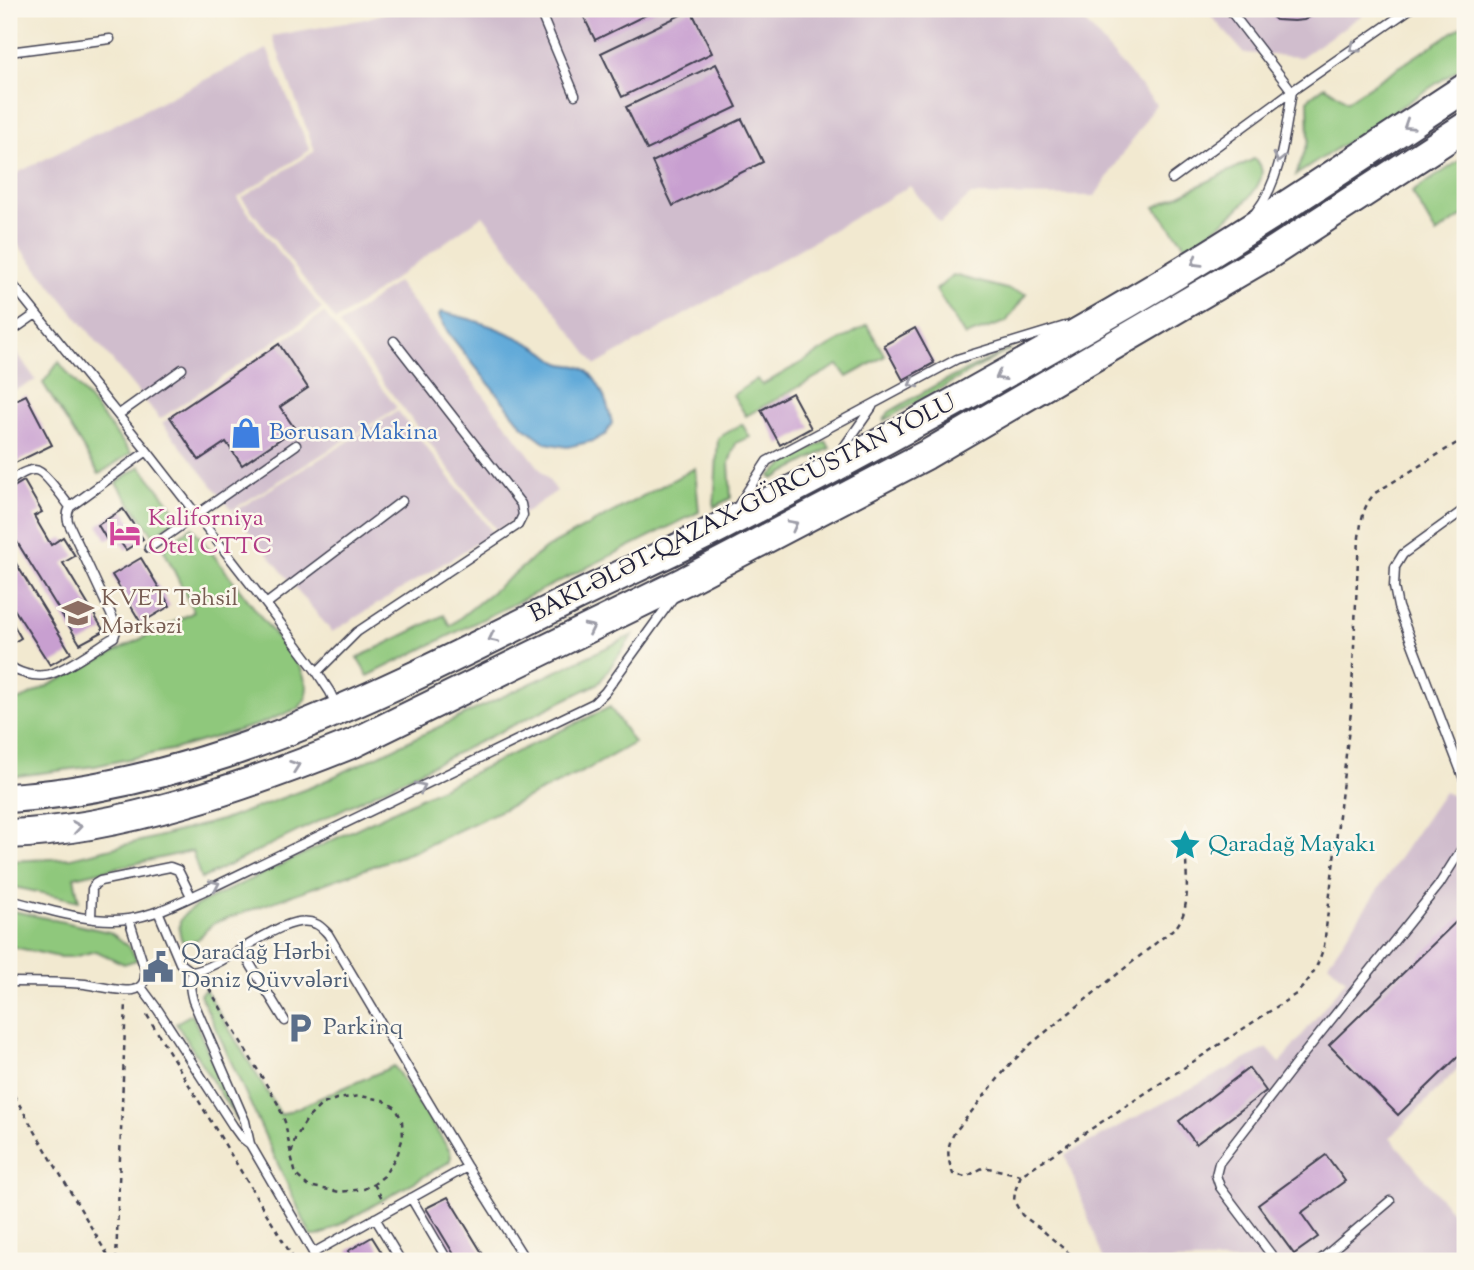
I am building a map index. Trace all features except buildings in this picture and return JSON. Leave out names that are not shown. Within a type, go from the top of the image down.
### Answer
[{"type":"highway","points":[[9,798],[65,792],[180,768],[272,737],[339,711],[726,524],[826,472],[1115,311],[1234,239],[1465,88]]},
{"type":"highway","points":[[9,834],[72,828],[189,801],[354,743],[685,582],[926,454],[1265,257],[1465,127]]},
{"type":"lane","points":[[539,9],[575,94]]},
{"type":"lane","points":[[1229,9],[1292,91],[1275,177],[1265,201],[1234,239]]},
{"type":"lane","points":[[1172,179],[1410,9]]},
{"type":"lane","points":[[9,52],[110,39]]},
{"type":"lane","points":[[9,280],[266,604],[317,672],[339,711]]},
{"type":"lane","points":[[726,524],[767,461],[968,355],[1115,311]]},
{"type":"lane","points":[[9,333],[36,314]]},
{"type":"lane","points":[[317,672],[357,632],[518,525],[523,515],[522,504],[394,341]]},
{"type":"lane","points":[[118,415],[182,369]]},
{"type":"lane","points":[[826,472],[873,404]]},
{"type":"lane","points":[[149,548],[296,446]]},
{"type":"lane","points":[[9,666],[29,674],[46,675],[57,672],[114,637],[115,623],[67,519],[67,512],[70,507],[147,451]]},
{"type":"lane","points":[[9,482],[26,471],[41,472],[70,507]]},
{"type":"lane","points":[[266,604],[402,501]]},
{"type":"lane","points":[[1465,509],[1403,554],[1395,567],[1394,587],[1398,607],[1465,782]]},
{"type":"lane","points":[[9,900],[110,920],[129,919],[158,911],[191,896],[594,703],[612,683],[685,582]]},
{"type":"lane","points":[[1276,1261],[1220,1187],[1216,1175],[1219,1163],[1439,885],[1463,847],[1465,839]]},
{"type":"lane","points":[[91,918],[92,889],[94,884],[100,881],[170,867],[178,870],[191,896]]},
{"type":"lane","points":[[158,911],[180,963],[195,971],[207,968],[296,922],[318,924],[328,934],[526,1261]]},
{"type":"lane","points":[[129,919],[146,977],[134,989]]},
{"type":"lane","points":[[241,949],[285,1021]]},
{"type":"lane","points":[[195,971],[190,981],[193,1001],[245,1121],[250,1144],[318,1261]]},
{"type":"lane","points":[[9,982],[85,984],[134,989],[159,1010],[233,1126],[250,1144]]},
{"type":"lane","points":[[313,1253],[467,1167]]},
{"type":"lane","points":[[411,1198],[448,1261]]},
{"type":"lane","points":[[1320,1261],[1390,1201]]},
{"type":"lane","points":[[375,1218],[401,1261]]},
{"type":"path","points":[[1078,1261],[1023,1215],[1014,1201],[1021,1175],[1296,994],[1311,979],[1320,960],[1324,946],[1351,711],[1362,515],[1366,504],[1375,493],[1465,438]]},
{"type":"path","points":[[1021,1175],[984,1167],[967,1177],[953,1174],[949,1163],[949,1142],[1010,1064],[1177,926],[1186,909],[1186,856]]},
{"type":"path","points":[[195,971],[278,1104],[285,1122],[291,1155],[296,1175],[308,1186],[340,1192],[364,1189],[373,1184],[384,1176],[398,1153],[403,1137],[402,1121],[396,1108],[383,1100],[360,1096],[336,1099],[321,1105],[307,1119],[295,1139],[291,1155]]},
{"type":"path","points":[[117,1261],[134,989]]},
{"type":"path","points":[[134,989],[142,1007],[295,1261]]},
{"type":"path","points":[[9,1087],[111,1261]]},
{"type":"path","points":[[373,1184],[389,1210]]},
{"type":"shaded area","points":[[400,9],[1100,9],[1085,22],[1156,104],[1095,196],[971,195],[940,223],[910,186],[596,365],[483,215],[336,321],[242,198],[315,151],[272,36],[361,20]]},
{"type":"shaded area","points":[[1205,9],[1371,9],[1301,57],[1244,53]]},
{"type":"shaded area","points":[[267,49],[310,150],[237,198],[322,309],[160,419],[9,234],[9,177]]},
{"type":"shaded area","points":[[397,282],[557,491],[497,531],[339,325]]},
{"type":"shaded area","points":[[324,313],[397,408],[232,510],[162,423]]},
{"type":"shaded area","points":[[9,341],[36,380],[9,393]]},
{"type":"shaded area","points":[[398,411],[493,533],[332,632],[233,512]]},
{"type":"shaded area","points":[[1444,792],[1465,801],[1465,1062],[1390,1137],[1465,1228],[1465,1261],[1104,1261],[1065,1155],[1267,1048],[1280,1063],[1346,980],[1328,963]]},
{"type":"green space","points":[[1465,24],[1465,65],[1296,175],[1309,140],[1308,99],[1325,86],[1347,101]]},
{"type":"green space","points":[[1465,157],[1465,214],[1436,234],[1412,192]]},
{"type":"green space","points":[[1254,159],[1261,168],[1261,178],[1255,189],[1234,213],[1188,249],[1155,207]]},
{"type":"green space","points":[[953,275],[1026,294],[1006,322],[965,336],[936,290]]},
{"type":"green space","points":[[867,325],[885,356],[847,377],[838,365],[746,416],[733,395],[757,379],[762,385]]},
{"type":"green space","points":[[1011,349],[883,421],[889,412],[936,385]]},
{"type":"green space","points":[[59,362],[131,453],[99,474],[43,383]]},
{"type":"green space","points":[[742,424],[750,437],[736,443],[729,463],[731,498],[714,507],[718,438]]},
{"type":"green space","points":[[826,441],[830,448],[773,479],[770,476],[794,457]]},
{"type":"green space","points":[[140,466],[180,516],[154,536],[116,483]]},
{"type":"green space","points":[[695,468],[699,512],[368,676],[357,658],[444,615],[450,626],[546,548]]},
{"type":"green space","points":[[192,527],[301,669],[307,686],[306,698],[299,708],[260,724],[175,749],[95,766],[9,777],[9,700],[22,699],[194,612],[163,548]]},
{"type":"green space","points":[[633,635],[599,683],[201,879],[192,851],[74,877],[79,901],[9,886],[9,861],[71,858],[229,818],[314,786]]},
{"type":"green space","points":[[610,707],[634,743],[586,770],[415,851],[217,922],[194,941],[182,941],[179,924],[187,912],[197,905]]},
{"type":"green space","points":[[9,910],[109,932],[132,951],[137,960],[124,964],[96,951],[73,957],[59,957],[9,946]]},
{"type":"green space","points":[[205,989],[281,1115],[394,1066],[450,1151],[449,1162],[325,1233],[311,1236],[200,994]]},
{"type":"green space","points":[[192,1014],[237,1120],[176,1023]]},
{"type":"water","points":[[441,312],[491,326],[538,348],[560,363],[583,368],[596,381],[606,401],[612,423],[606,434],[593,441],[567,447],[546,443],[523,426],[449,334],[439,316]]},
{"type":"place","name":"Borusan Makina","points":[[246,433]]},
{"type":"place","name":"Kaliforniya Otel CTTC","points":[[125,533]]},
{"type":"place","name":"KVET Təhsil Mərkəzi","points":[[78,613]]},
{"type":"place","name":"Qaradağ Mayakı","points":[[1185,845]]},
{"type":"place","name":"Qaradağ Hərbi Dəniz Qüvvələri","points":[[158,967]]},
{"type":"place","name":"Parkinq","points":[[300,1028]]}]
